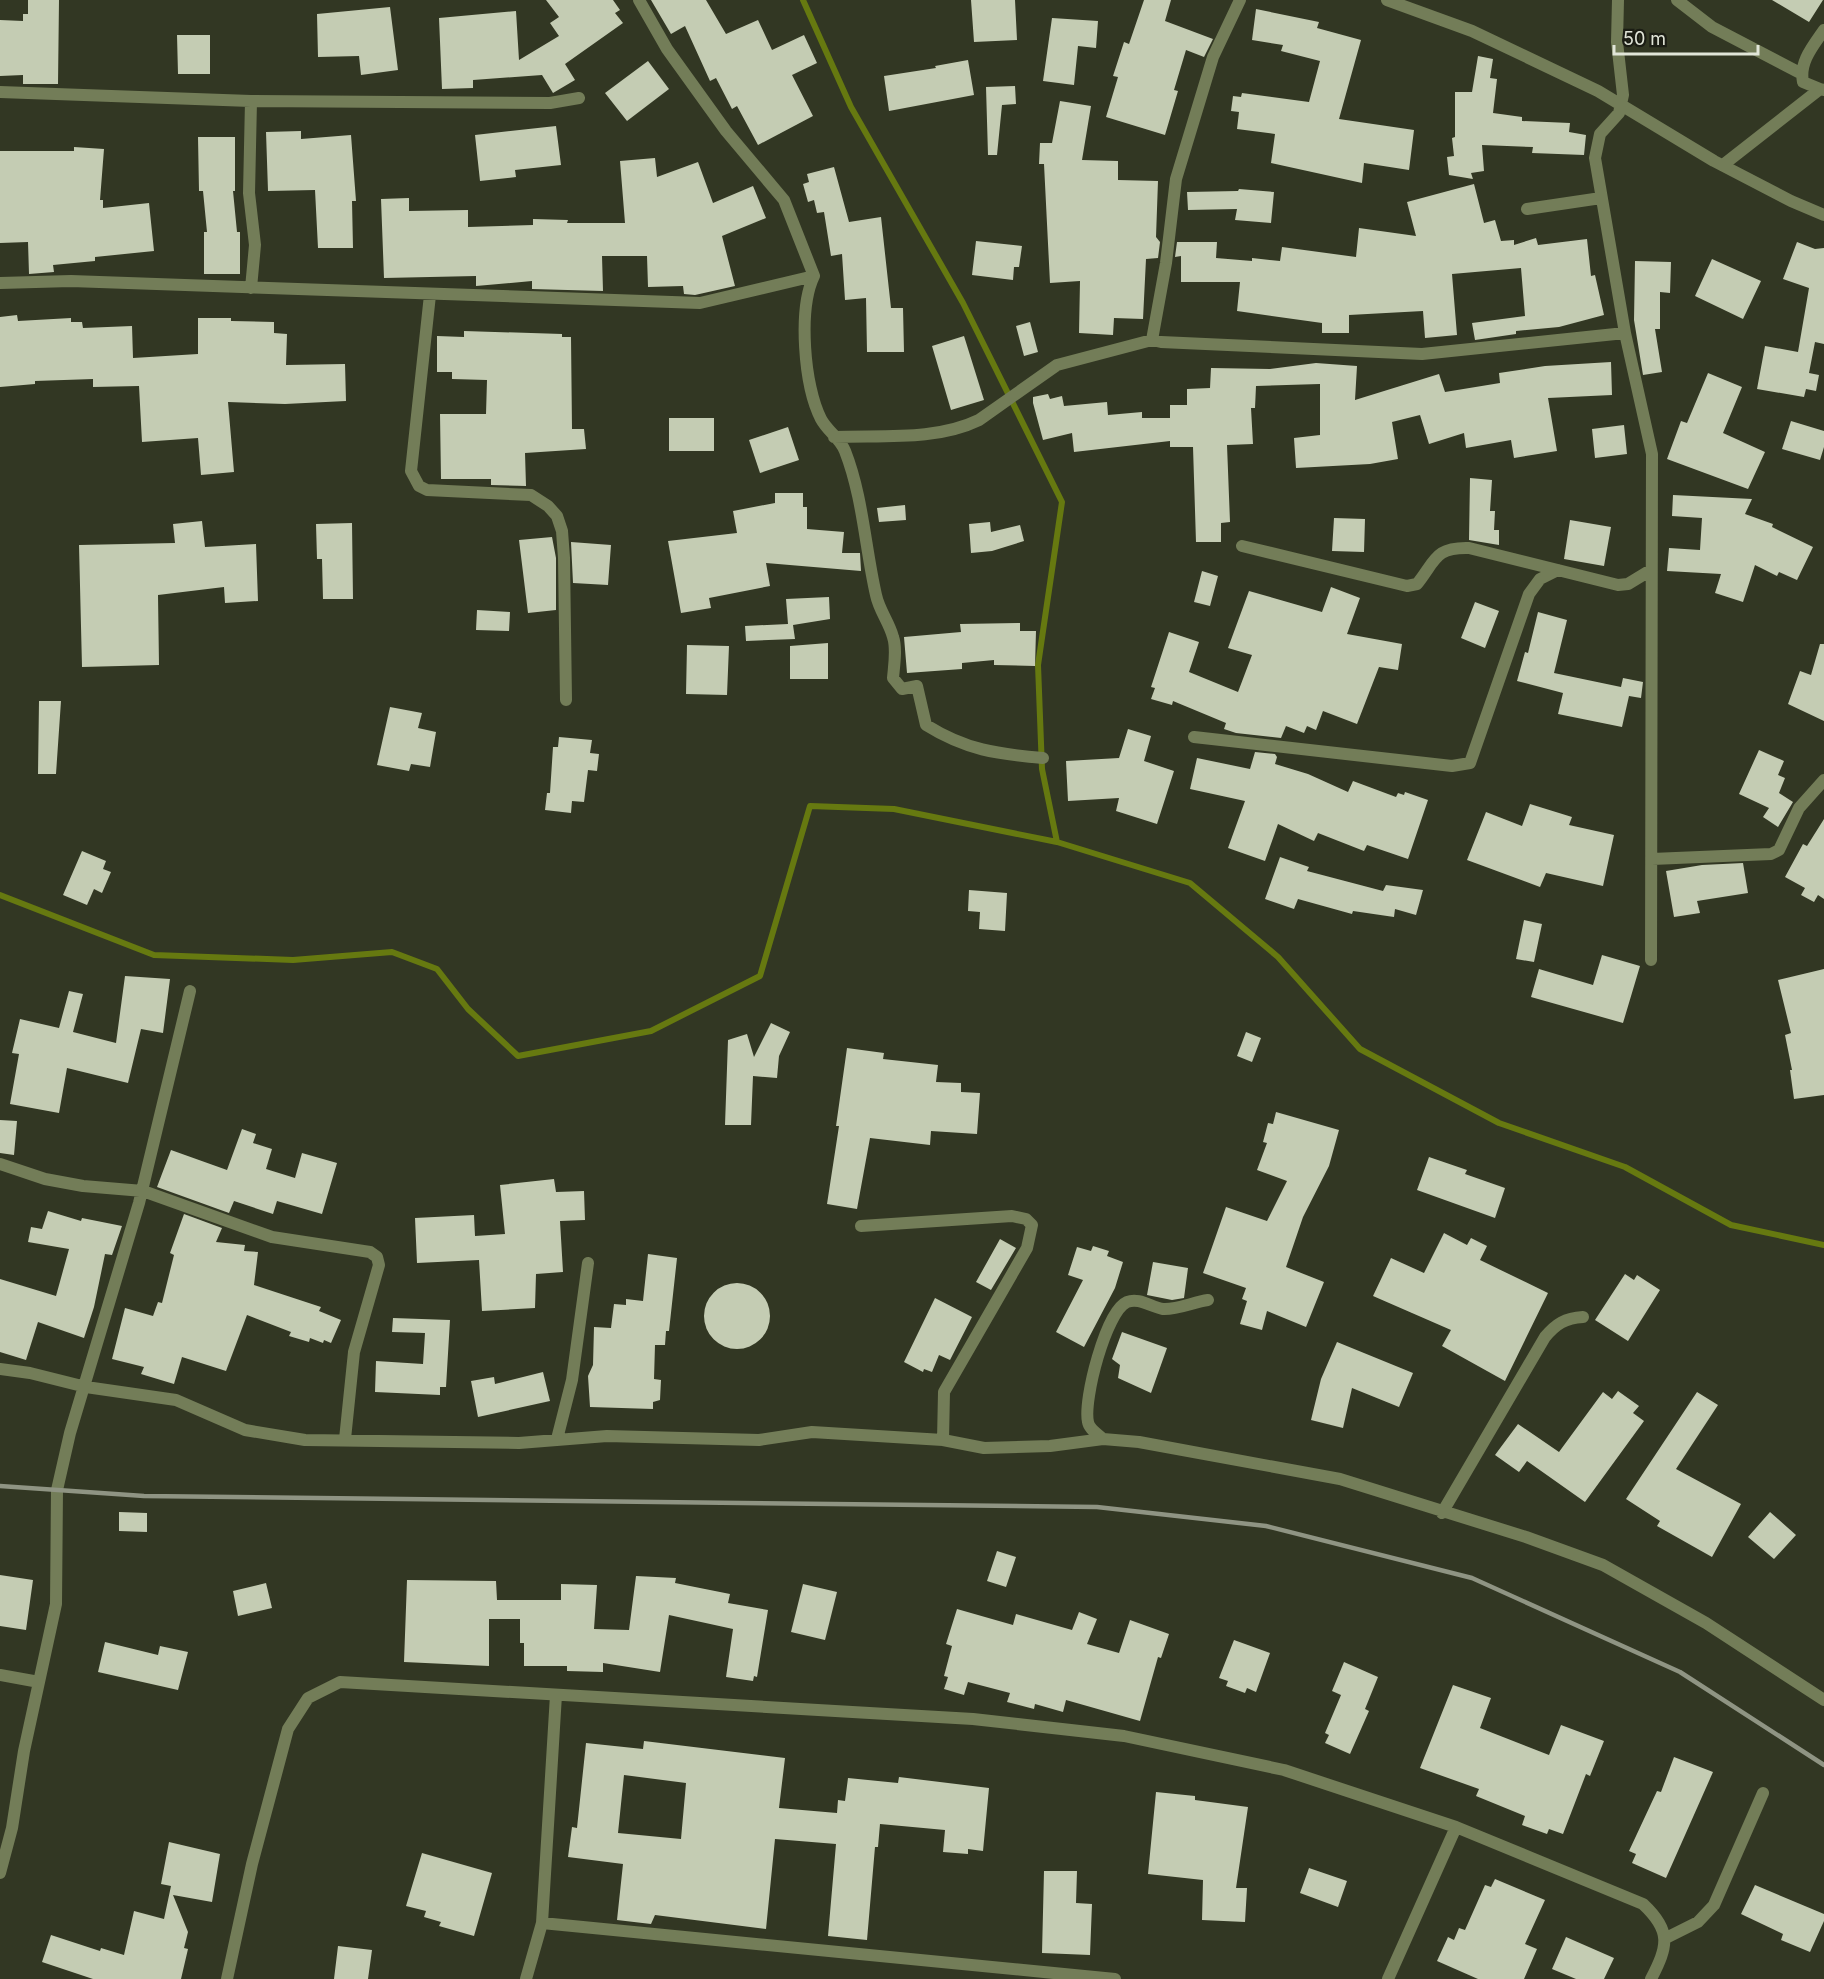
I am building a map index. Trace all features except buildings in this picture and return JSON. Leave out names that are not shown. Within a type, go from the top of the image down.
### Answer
[{"type":"street","points":[[639,0],[667,49],[726,131],[784,200],[814,276],[807,289],[806,360],[815,405],[822,422],[834,437],[840,440],[846,451],[856,486],[876,594],[893,638],[893,678],[902,689],[916,686],[926,725],[952,741],[1001,755],[1043,758]]},
{"type":"street","points":[[1152,340],[1166,263],[1176,179],[1213,57],[1240,0]]},
{"type":"street","points":[[1387,0],[1473,31],[1621,104],[1723,165],[1791,201],[1824,214]]},
{"type":"street","points":[[1618,0],[1617,42],[1621,104],[1619,113],[1606,126],[1597,144],[1595,158],[1625,333],[1652,454],[1652,960]]},
{"type":"street","points":[[1677,0],[1712,27],[1802,74]]},
{"type":"street","points":[[1822,90],[1803,82],[1802,74],[1807,56],[1824,30]]},
{"type":"street","points":[[1723,165],[1822,90]]},
{"type":"street","points":[[0,92],[252,101],[550,103],[579,98]]},
{"type":"street","points":[[250,288],[255,245],[249,193],[252,101]]},
{"type":"street","points":[[1527,209],[1601,198]]},
{"type":"street","points":[[0,283],[71,281],[700,303],[814,276]]},
{"type":"street","points":[[430,295],[411,471],[419,486],[427,490],[531,495],[549,506],[557,516],[562,531],[564,558],[566,700]]},
{"type":"street","points":[[834,437],[959,429],[979,420],[1057,365],[1152,340],[1422,354],[1625,333]]},
{"type":"street","points":[[1242,546],[1407,586],[1417,584],[1437,554],[1457,547],[1618,585],[1628,584],[1652,570]]},
{"type":"street","points":[[1194,737],[1452,766],[1470,763],[1529,594],[1540,579],[1558,570]]},
{"type":"street","points":[[1652,859],[1771,854],[1779,850],[1805,798],[1824,780]]},
{"type":"street","points":[[0,1873],[12,1828],[56,1604],[57,1490],[70,1432],[86,1387],[143,1191],[190,991]]},
{"type":"street","points":[[0,1164],[45,1179],[83,1186],[143,1191],[272,1237],[370,1252],[377,1257],[379,1265],[354,1352],[345,1439]]},
{"type":"street","points":[[861,1226],[1012,1216],[1026,1219],[1032,1225],[1027,1248],[945,1392],[943,1440]]},
{"type":"street","points":[[557,1439],[572,1380],[588,1263]]},
{"type":"street","points":[[1103,1439],[1090,1427],[1088,1415],[1094,1370],[1112,1318],[1118,1309],[1126,1302],[1136,1301],[1163,1309],[1208,1300]]},
{"type":"street","points":[[1442,1513],[1545,1337],[1556,1324],[1572,1317],[1583,1317]]},
{"type":"street","points":[[0,1369],[30,1373],[86,1387],[176,1400],[244,1430],[280,1437],[419,1443],[519,1443],[607,1436],[759,1440],[813,1432],[943,1440],[984,1448],[1050,1446],[1103,1439],[1139,1442],[1340,1479],[1384,1491],[1442,1513],[1526,1537],[1603,1565],[1706,1623],[1824,1700]]},
{"type":"street","points":[[0,1675],[39,1682]]},
{"type":"street","points":[[227,1979],[252,1864],[288,1729],[308,1698],[340,1682],[973,1719],[1124,1736],[1284,1770],[1456,1827],[1643,1904],[1658,1918],[1666,1938],[1663,1956],[1651,1979]]},
{"type":"street","points":[[526,1979],[542,1923],[556,1695]]},
{"type":"street","points":[[1666,1938],[1698,1922],[1714,1905],[1763,1793]]},
{"type":"street","points":[[1388,1979],[1456,1827]]},
{"type":"street","points":[[542,1923],[1115,1979]]},
{"type":"waterway","points":[[803,0],[851,107],[963,303],[1062,502],[1038,665],[1042,769],[1057,842]]},
{"type":"waterway","points":[[0,895],[154,955],[293,960],[392,952],[437,969],[468,1009],[518,1056],[651,1031],[760,976],[810,806],[894,809],[1057,842],[1190,883],[1278,957],[1360,1049],[1499,1123],[1625,1167],[1731,1225],[1824,1245]]},
{"type":"railway","points":[[0,1486],[144,1496],[1097,1507],[1266,1526],[1472,1578],[1680,1672],[1824,1765]]}]
